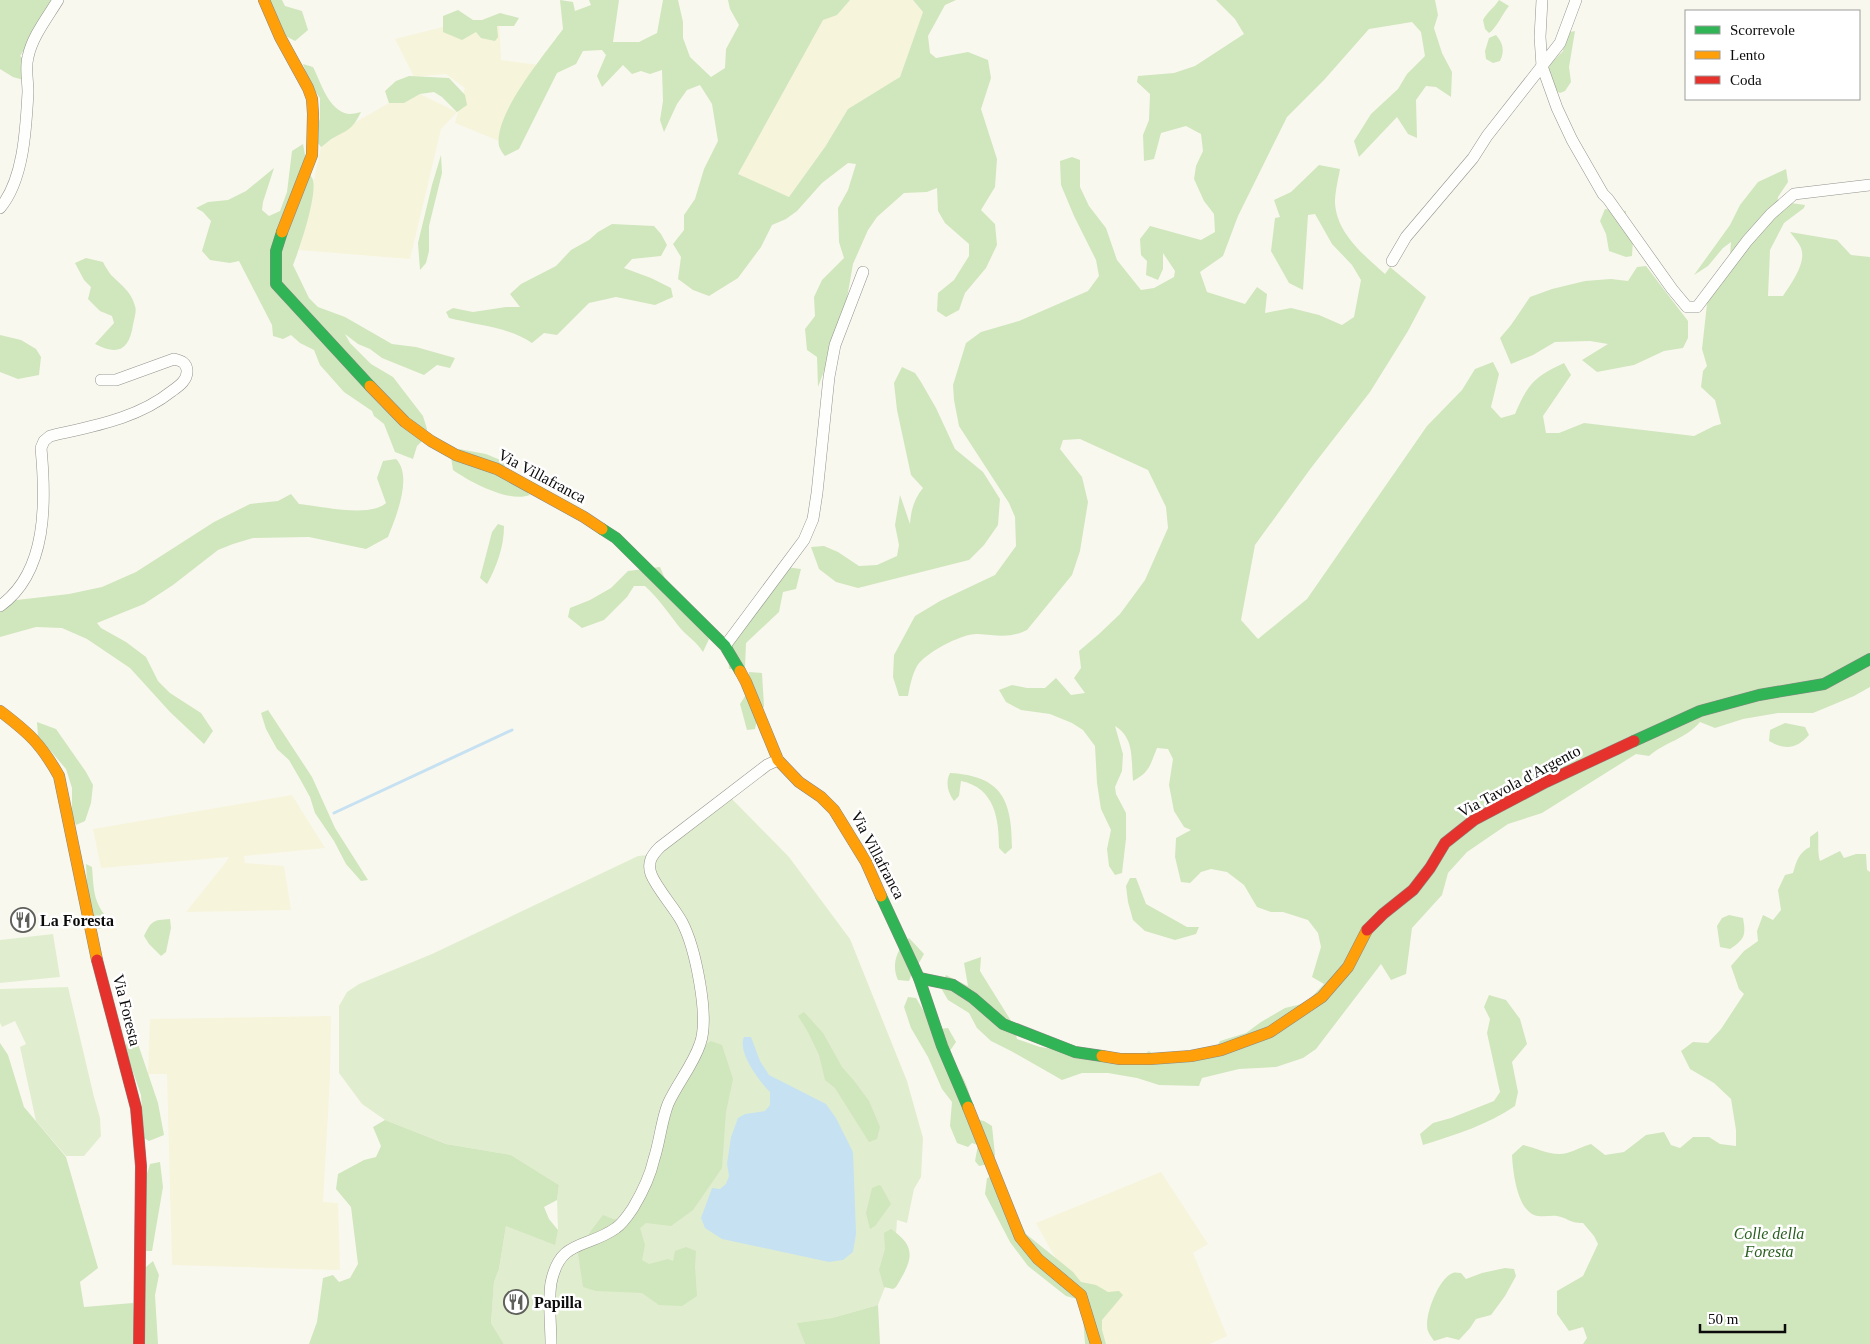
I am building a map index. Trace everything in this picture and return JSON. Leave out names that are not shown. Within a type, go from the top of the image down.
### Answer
[{"type":"street","points":[[0,208],[13,188],[20,163],[25,130],[27,58],[32,44],[58,0]]},
{"type":"street","name":"Via Villafranca","points":[[264,0],[273,24],[308,88],[312,98],[313,114],[312,156],[290,209],[276,251],[276,284],[405,422],[431,441],[456,455],[497,468],[584,517],[616,538],[725,646],[746,682],[778,760],[799,782],[821,797],[834,810],[866,862],[919,978],[942,1046],[981,1137],[1020,1237],[1038,1260],[1081,1295],[1096,1344]]},
{"type":"street","points":[[1542,0],[1540,37],[1542,66],[1572,140],[1603,194],[1687,307],[1697,307],[1747,241],[1771,214],[1794,194],[1870,185]]},
{"type":"street","points":[[1392,260],[1406,237],[1472,158],[1560,43],[1576,0]]},
{"type":"street","points":[[725,646],[804,540],[813,519],[818,494],[829,377],[835,345],[863,272]]},
{"type":"street","points":[[0,606],[12,598],[34,561],[42,523],[41,448],[44,441],[50,436],[123,418],[159,401],[182,382],[187,373],[186,366],[182,361],[174,359],[116,380],[101,380]]},
{"type":"street","name":"Via Tavola d'Argento","points":[[919,978],[953,985],[973,998],[1002,1024],[1075,1052],[1120,1059],[1150,1059],[1191,1056],[1221,1050],[1270,1032],[1322,997],[1348,967],[1366,931],[1383,914],[1413,890],[1430,868],[1446,842],[1474,820],[1546,782],[1700,711],[1760,695],[1824,684],[1870,660]]},
{"type":"street","name":"Via Foresta","points":[[0,711],[28,732],[46,753],[59,776],[94,947],[136,1108],[141,1166],[139,1344]]},
{"type":"street","points":[[551,1344],[551,1285],[556,1268],[563,1254],[575,1245],[595,1239],[617,1228],[632,1210],[646,1184],[655,1159],[661,1126],[668,1105],[700,1043],[702,1003],[696,962],[682,922],[651,874],[651,856],[660,847],[767,765],[778,760]]},
{"type":"shaded area","points":[[850,0],[913,0],[923,12],[900,77],[848,109],[825,147],[789,197],[738,174],[823,19],[837,15]]},
{"type":"shaded area","points":[[499,17],[501,60],[547,66],[506,144],[455,123],[465,88],[446,74],[414,77],[395,39],[447,26]]},
{"type":"shaded area","points":[[420,94],[457,112],[441,129],[410,259],[299,250],[321,147],[356,122],[389,103],[404,103]]},
{"type":"shaded area","points":[[292,795],[325,848],[244,856],[245,863],[284,866],[291,910],[186,912],[229,857],[101,868],[93,829]]},
{"type":"shaded area","points":[[331,1016],[330,1078],[323,1202],[338,1203],[340,1270],[172,1265],[167,1074],[148,1074],[150,1019]]},
{"type":"shaded area","points":[[1161,1172],[1208,1244],[1193,1253],[1227,1336],[1210,1344],[1107,1344],[1077,1278],[1068,1281],[1036,1223]]},
{"type":"green space","points":[[0,0],[56,0],[20,56],[25,60],[27,81],[13,77],[0,69]]},
{"type":"green space","points":[[269,0],[282,0],[285,6],[302,11],[308,30],[295,41],[282,34]]},
{"type":"green space","points":[[560,0],[573,2],[575,11],[591,5],[589,0],[619,0],[613,42],[639,42],[657,33],[663,0],[678,0],[683,22],[683,38],[690,57],[711,77],[725,68],[726,49],[739,25],[730,9],[728,0],[850,0],[837,15],[823,20],[738,174],[789,197],[825,147],[848,109],[900,77],[923,12],[913,0],[956,0],[945,5],[928,36],[930,53],[936,58],[968,52],[988,60],[991,78],[981,109],[997,159],[995,187],[981,210],[995,224],[997,245],[986,268],[965,293],[959,310],[946,317],[937,311],[938,293],[954,280],[969,256],[969,244],[945,223],[938,211],[937,188],[927,192],[904,193],[877,217],[868,230],[853,264],[846,304],[818,387],[817,357],[807,350],[805,329],[815,316],[814,297],[822,280],[844,258],[839,242],[838,208],[848,190],[856,164],[848,163],[822,183],[797,211],[786,219],[772,225],[761,247],[738,278],[709,296],[693,290],[678,279],[681,257],[673,244],[684,230],[684,215],[695,199],[704,169],[718,141],[712,104],[700,85],[687,90],[677,104],[664,132],[660,120],[663,101],[662,70],[650,74],[641,71],[632,74],[623,65],[602,87],[597,76],[606,55],[602,50],[583,51],[576,64],[557,73],[519,149],[505,156],[499,146],[499,133],[504,118],[522,85],[563,29]]},
{"type":"green space","points":[[1216,0],[1435,0],[1438,15],[1434,28],[1442,53],[1452,72],[1451,97],[1436,87],[1426,86],[1416,100],[1417,138],[1408,134],[1397,117],[1359,157],[1354,141],[1371,114],[1398,89],[1407,74],[1425,56],[1421,32],[1412,22],[1369,29],[1324,80],[1287,117],[1238,216],[1223,256],[1200,272],[1207,292],[1245,304],[1257,287],[1267,294],[1265,313],[1291,308],[1319,315],[1342,325],[1354,317],[1361,280],[1352,265],[1332,244],[1315,214],[1308,215],[1303,290],[1289,283],[1271,251],[1275,218],[1280,217],[1274,200],[1291,192],[1319,165],[1340,169],[1335,203],[1341,225],[1353,243],[1385,274],[1390,267],[1426,297],[1408,331],[1370,392],[1255,545],[1241,620],[1258,639],[1307,599],[1427,426],[1462,390],[1475,369],[1493,362],[1499,374],[1491,407],[1501,418],[1515,414],[1533,382],[1564,363],[1571,375],[1543,416],[1546,433],[1559,433],[1584,423],[1694,436],[1721,424],[1715,400],[1701,387],[1703,371],[1707,366],[1702,349],[1708,295],[1730,255],[1731,242],[1723,248],[1708,266],[1694,275],[1730,225],[1740,205],[1758,182],[1786,169],[1788,182],[1778,197],[1776,210],[1791,203],[1805,205],[1804,208],[1784,223],[1770,250],[1768,296],[1783,296],[1800,267],[1802,260],[1801,248],[1790,232],[1837,240],[1851,255],[1870,257],[1870,687],[1854,696],[1813,713],[1778,713],[1743,719],[1715,728],[1700,722],[1682,737],[1649,756],[1636,754],[1542,813],[1508,824],[1467,852],[1448,873],[1442,895],[1412,928],[1406,974],[1391,980],[1381,964],[1316,1049],[1303,1058],[1276,1067],[1239,1069],[1202,1078],[1199,1086],[1159,1085],[1137,1078],[1108,1073],[1082,1073],[1062,1080],[991,1041],[977,1028],[969,1013],[948,1000],[941,988],[946,975],[968,986],[964,963],[981,957],[980,971],[1013,1024],[1017,1039],[1040,1047],[1135,1061],[1149,1051],[1163,1063],[1212,1055],[1220,1041],[1246,1033],[1285,1008],[1306,1003],[1324,984],[1312,977],[1321,947],[1318,933],[1308,920],[1283,912],[1271,912],[1257,907],[1244,885],[1227,872],[1211,869],[1201,872],[1190,883],[1181,882],[1175,857],[1176,838],[1191,830],[1184,827],[1174,811],[1169,785],[1173,759],[1168,749],[1157,748],[1146,771],[1133,781],[1129,743],[1115,726],[1123,754],[1122,771],[1115,787],[1116,794],[1126,813],[1126,839],[1122,873],[1115,875],[1109,866],[1107,849],[1111,830],[1101,809],[1097,783],[1095,746],[1083,730],[1072,723],[1050,714],[1021,710],[1006,702],[999,690],[1012,685],[1027,688],[1045,688],[1056,678],[1071,695],[1085,693],[1074,678],[1081,668],[1079,651],[1120,614],[1145,580],[1168,528],[1166,507],[1148,470],[1080,439],[1063,440],[1060,449],[1082,477],[1088,502],[1080,551],[1072,575],[1027,630],[1014,635],[978,634],[954,640],[921,661],[912,677],[908,696],[899,696],[893,677],[894,655],[915,616],[940,601],[995,575],[1016,546],[1015,517],[1009,503],[959,426],[953,385],[966,343],[981,332],[1019,321],[1088,291],[1099,276],[1096,260],[1061,185],[1060,161],[1072,157],[1080,160],[1080,187],[1089,206],[1106,228],[1117,260],[1141,290],[1154,288],[1174,277],[1175,271],[1163,253],[1163,269],[1158,280],[1146,275],[1147,261],[1141,255],[1140,239],[1150,226],[1201,240],[1215,232],[1214,214],[1204,201],[1194,179],[1196,166],[1203,151],[1201,134],[1186,126],[1161,133],[1154,159],[1144,161],[1143,135],[1149,120],[1150,94],[1137,82],[1138,76],[1174,73],[1195,66],[1244,34],[1235,19]]},
{"type":"green space","points":[[1499,0],[1509,6],[1489,33],[1485,29],[1483,20]]},
{"type":"green space","points":[[458,10],[473,20],[482,20],[500,13],[519,18],[514,26],[497,26],[498,37],[495,41],[481,38],[476,32],[462,40],[443,32],[443,16]]},
{"type":"green space","points":[[1575,31],[1569,67],[1571,82],[1565,91],[1560,93],[1549,87],[1545,74],[1552,62],[1563,51],[1565,33]]},
{"type":"green space","points":[[1496,35],[1502,44],[1503,50],[1500,61],[1493,63],[1486,59],[1485,51],[1489,38]]},
{"type":"green space","points":[[303,64],[313,67],[326,95],[336,108],[349,114],[361,112],[351,128],[321,147],[314,138],[320,118],[320,98],[310,84]]},
{"type":"green space","points":[[409,76],[449,78],[465,95],[467,105],[457,112],[434,92],[420,94],[404,103],[389,103],[385,91],[396,81]]},
{"type":"green space","points":[[303,144],[305,155],[304,167],[313,180],[314,188],[307,222],[293,265],[309,298],[318,307],[345,317],[392,344],[416,347],[455,358],[450,368],[437,365],[424,375],[382,358],[345,334],[350,343],[371,364],[393,377],[423,416],[427,429],[424,439],[417,446],[413,459],[395,452],[384,424],[374,416],[372,411],[344,392],[320,365],[314,350],[300,343],[291,335],[283,339],[273,336],[272,325],[239,261],[230,263],[210,260],[202,251],[211,221],[203,212],[196,208],[208,202],[228,200],[246,191],[274,168],[262,210],[269,216],[280,211],[287,192],[292,151]]},
{"type":"green space","points":[[441,155],[442,173],[429,226],[429,251],[426,263],[420,270],[418,243]]},
{"type":"green space","points":[[1605,209],[1626,211],[1625,233],[1633,240],[1632,256],[1626,257],[1609,251],[1606,234],[1600,221]]},
{"type":"green space","points":[[612,224],[654,226],[661,234],[667,245],[661,256],[632,259],[624,268],[671,288],[673,297],[655,305],[616,297],[589,303],[557,335],[544,333],[532,343],[513,333],[449,318],[446,312],[453,308],[473,312],[520,307],[510,294],[521,284],[556,266],[571,250]]},
{"type":"green space","points":[[86,258],[103,262],[111,275],[131,296],[136,308],[129,340],[125,345],[116,350],[103,348],[95,344],[114,323],[112,316],[100,311],[88,299],[91,287],[84,280],[75,263]]},
{"type":"green space","points":[[1646,266],[1688,321],[1688,338],[1683,348],[1664,351],[1634,365],[1597,372],[1582,360],[1608,344],[1590,341],[1555,342],[1533,355],[1511,364],[1500,338],[1530,297],[1552,289],[1585,281],[1611,279],[1628,281],[1637,267]]},
{"type":"green space","points":[[0,335],[21,340],[36,349],[41,357],[39,375],[18,379],[0,372]]},
{"type":"green space","points":[[902,367],[915,373],[936,408],[955,449],[983,472],[1000,499],[998,525],[984,545],[969,560],[858,588],[836,582],[819,569],[811,547],[824,546],[838,552],[859,566],[877,565],[897,556],[899,545],[895,525],[900,495],[910,524],[917,496],[923,488],[911,475],[897,410],[894,383]]},
{"type":"green space","points":[[459,449],[486,454],[505,462],[504,471],[530,495],[521,497],[501,494],[460,475],[453,470],[451,457]]},
{"type":"green space","points":[[396,459],[401,466],[403,486],[399,508],[388,537],[366,549],[309,537],[253,538],[218,550],[173,585],[144,604],[97,623],[101,628],[126,642],[146,657],[158,681],[170,693],[201,713],[213,731],[204,744],[170,712],[130,668],[87,639],[62,628],[36,627],[0,637],[0,603],[69,594],[102,587],[136,572],[214,522],[250,504],[278,501],[291,494],[299,504],[332,509],[368,510],[378,507],[386,503],[377,478],[383,461]]},
{"type":"green space","points":[[498,524],[504,526],[503,541],[497,563],[487,584],[480,578],[492,532]]},
{"type":"green space","points":[[660,567],[669,588],[709,639],[703,652],[645,586],[634,586],[627,597],[604,620],[582,628],[568,617],[570,608],[590,600],[611,588],[628,571]]},
{"type":"green space","points":[[786,567],[801,569],[796,589],[783,592],[779,612],[746,643],[745,668],[729,669],[728,649]]},
{"type":"green space","points":[[749,672],[762,673],[764,706],[755,729],[747,730],[740,704],[747,693]]},
{"type":"green space","points":[[268,710],[312,777],[335,828],[368,880],[361,881],[346,864],[334,841],[315,813],[310,797],[289,760],[277,749],[266,729],[261,713]]},
{"type":"green space","points":[[37,722],[56,729],[93,785],[91,803],[85,821],[76,825],[72,814],[72,788],[66,769],[38,736]]},
{"type":"green space","points":[[1785,723],[1805,727],[1809,735],[1800,743],[1791,747],[1781,746],[1769,741],[1770,730]]},
{"type":"green space","points":[[950,773],[982,779],[1001,794],[1010,816],[1011,831],[1012,848],[1005,854],[999,848],[996,816],[988,798],[981,790],[961,781],[959,796],[954,801],[948,787]]},
{"type":"green space","points":[[732,799],[789,857],[850,939],[907,1081],[923,1138],[921,1177],[914,1189],[907,1223],[897,1220],[894,1264],[878,1305],[832,1318],[798,1323],[805,1344],[504,1344],[491,1323],[494,1282],[499,1269],[506,1226],[558,1230],[557,1200],[559,1185],[511,1155],[446,1144],[385,1120],[362,1104],[339,1073],[339,1006],[347,992],[359,984],[432,954],[638,856],[659,854]]},
{"type":"green space","name":"Colle della Foresta","points":[[1818,831],[1820,861],[1840,851],[1844,858],[1856,854],[1866,854],[1867,870],[1870,872],[1870,1344],[1583,1344],[1587,1338],[1583,1327],[1569,1331],[1557,1314],[1557,1291],[1583,1276],[1598,1244],[1583,1223],[1557,1216],[1537,1216],[1528,1211],[1517,1189],[1512,1155],[1523,1145],[1550,1153],[1561,1154],[1591,1144],[1605,1155],[1624,1152],[1646,1135],[1664,1132],[1671,1145],[1680,1148],[1693,1137],[1709,1137],[1720,1144],[1736,1146],[1736,1130],[1731,1099],[1714,1083],[1690,1069],[1681,1051],[1693,1042],[1708,1043],[1721,1029],[1744,994],[1739,989],[1731,966],[1744,951],[1758,941],[1757,931],[1763,915],[1773,920],[1781,910],[1778,890],[1785,875],[1793,873],[1797,861],[1806,849],[1810,847],[1810,837]]},
{"type":"green space","points":[[86,864],[92,867],[97,902],[110,921],[107,927],[97,929],[87,885]]},
{"type":"green space","points":[[1130,878],[1136,878],[1146,904],[1187,927],[1199,927],[1196,934],[1175,940],[1145,931],[1133,920],[1126,886]]},
{"type":"green space","points":[[1729,915],[1743,918],[1744,929],[1743,936],[1739,942],[1730,949],[1720,947],[1717,926],[1722,918]]},
{"type":"green space","points":[[170,919],[171,928],[166,952],[161,956],[144,936],[153,922]]},
{"type":"green space","points":[[53,934],[60,977],[0,983],[0,940]]},
{"type":"green space","points":[[909,938],[924,954],[909,981],[898,980],[895,968],[896,957],[901,947]]},
{"type":"green space","points":[[68,987],[100,1118],[101,1136],[84,1156],[66,1156],[36,1121],[20,1047],[26,1044],[15,1021],[2,1027],[0,1023],[0,989]]},
{"type":"green space","points":[[1489,995],[1506,1000],[1520,1019],[1527,1044],[1512,1062],[1518,1092],[1515,1106],[1482,1124],[1423,1145],[1420,1134],[1433,1123],[1494,1101],[1500,1092],[1487,1033],[1490,1019],[1484,1007]]},
{"type":"green space","points":[[908,997],[916,998],[926,1015],[931,1030],[948,1028],[956,1042],[947,1055],[963,1078],[975,1119],[984,1121],[992,1126],[995,1155],[993,1163],[979,1166],[975,1161],[978,1145],[972,1143],[968,1147],[957,1143],[950,1126],[952,1102],[942,1089],[928,1057],[911,1028],[904,1007]]},
{"type":"green space","points":[[804,1012],[823,1033],[842,1067],[869,1101],[880,1127],[877,1139],[869,1142],[835,1088],[825,1080],[819,1055],[798,1016]]},
{"type":"green space","points":[[129,1036],[137,1041],[158,1103],[164,1135],[149,1141],[144,1138],[141,1095],[125,1049]]},
{"type":"green space","points":[[711,1041],[722,1045],[733,1079],[726,1112],[722,1168],[693,1210],[671,1226],[646,1223],[640,1228],[645,1245],[642,1260],[649,1264],[668,1259],[673,1261],[675,1251],[686,1247],[696,1251],[697,1296],[682,1306],[659,1305],[642,1293],[596,1291],[583,1287],[578,1253],[590,1232],[603,1215],[613,1219],[628,1220],[661,1131],[699,1049]]},
{"type":"green space","points":[[0,1043],[8,1055],[24,1107],[66,1157],[98,1268],[80,1282],[84,1307],[133,1303],[134,1344],[0,1344]]},
{"type":"green space","points":[[385,1120],[446,1144],[511,1155],[559,1185],[557,1200],[544,1207],[549,1219],[558,1230],[555,1245],[506,1226],[499,1269],[494,1282],[491,1323],[504,1344],[309,1344],[317,1322],[323,1278],[333,1275],[339,1282],[350,1278],[358,1264],[351,1207],[336,1189],[338,1174],[364,1160],[376,1157],[381,1146],[373,1127]]},
{"type":"green space","points":[[160,1162],[163,1187],[152,1251],[143,1251],[145,1180],[150,1164]]},
{"type":"green space","points":[[997,1175],[1026,1234],[1073,1272],[1081,1282],[1096,1285],[1108,1292],[1119,1291],[1123,1295],[1102,1320],[1102,1330],[1106,1344],[1085,1344],[1083,1317],[1077,1299],[1066,1296],[1028,1266],[1010,1242],[985,1194],[987,1178]]},
{"type":"green space","points":[[879,1185],[891,1204],[875,1226],[870,1229],[866,1213],[872,1188]]},
{"type":"green space","points":[[891,1229],[906,1243],[910,1256],[905,1270],[893,1289],[884,1287],[879,1270],[885,1249],[884,1233]]},
{"type":"green space","points":[[153,1261],[159,1275],[155,1295],[158,1344],[144,1344],[140,1272]]},
{"type":"green space","points":[[1505,1268],[1514,1269],[1516,1276],[1505,1296],[1491,1315],[1476,1319],[1459,1340],[1447,1337],[1434,1341],[1428,1331],[1428,1317],[1433,1299],[1442,1282],[1454,1273],[1461,1273],[1466,1279]]},
{"type":"green space","points":[[878,1305],[880,1344],[805,1344],[797,1323],[832,1318]]},
{"type":"water","points":[[744,1037],[751,1037],[760,1061],[769,1075],[826,1104],[836,1118],[853,1152],[856,1234],[853,1252],[843,1260],[829,1262],[722,1239],[705,1228],[701,1218],[712,1188],[720,1189],[726,1184],[729,1176],[727,1164],[731,1137],[738,1118],[745,1114],[765,1111],[770,1105],[770,1092],[756,1074],[744,1051]]},
{"type":"waterway","points":[[334,813],[512,730]]},
{"type":"traffic: fast","points":[[282,232],[276,251],[276,284],[370,386]]},
{"type":"traffic: fast","points":[[602,529],[616,538],[725,646],[740,671]]},
{"type":"traffic: fast","points":[[1634,741],[1700,711],[1759,695],[1824,684],[1870,659]]},
{"type":"traffic: fast","points":[[881,896],[919,978],[942,1046],[968,1107]]},
{"type":"traffic: fast","points":[[919,978],[953,985],[973,998],[1003,1024],[1075,1052],[1102,1056]]},
{"type":"traffic: slow","points":[[264,0],[280,37],[312,99],[312,155],[282,232]]},
{"type":"traffic: slow","points":[[370,386],[405,422],[431,441],[456,455],[497,469],[602,529]]},
{"type":"traffic: slow","points":[[740,671],[778,760],[799,782],[821,797],[834,810],[866,862],[881,896]]},
{"type":"traffic: slow","points":[[0,711],[34,740],[59,776],[97,960]]},
{"type":"traffic: slow","points":[[1102,1056],[1120,1059],[1191,1056],[1221,1050],[1270,1032],[1322,997],[1348,967],[1367,930]]},
{"type":"traffic: slow","points":[[968,1107],[1020,1237],[1038,1259],[1081,1295],[1096,1344]]},
{"type":"traffic: jam","points":[[1367,930],[1383,914],[1413,890],[1430,868],[1445,843],[1474,820],[1546,782],[1634,741]]},
{"type":"traffic: jam","points":[[97,960],[136,1108],[141,1166],[139,1344]]},
{"type":"place","name":"La Foresta","points":[[23,920]]},
{"type":"place","name":"Papilla","points":[[516,1302]]}]
